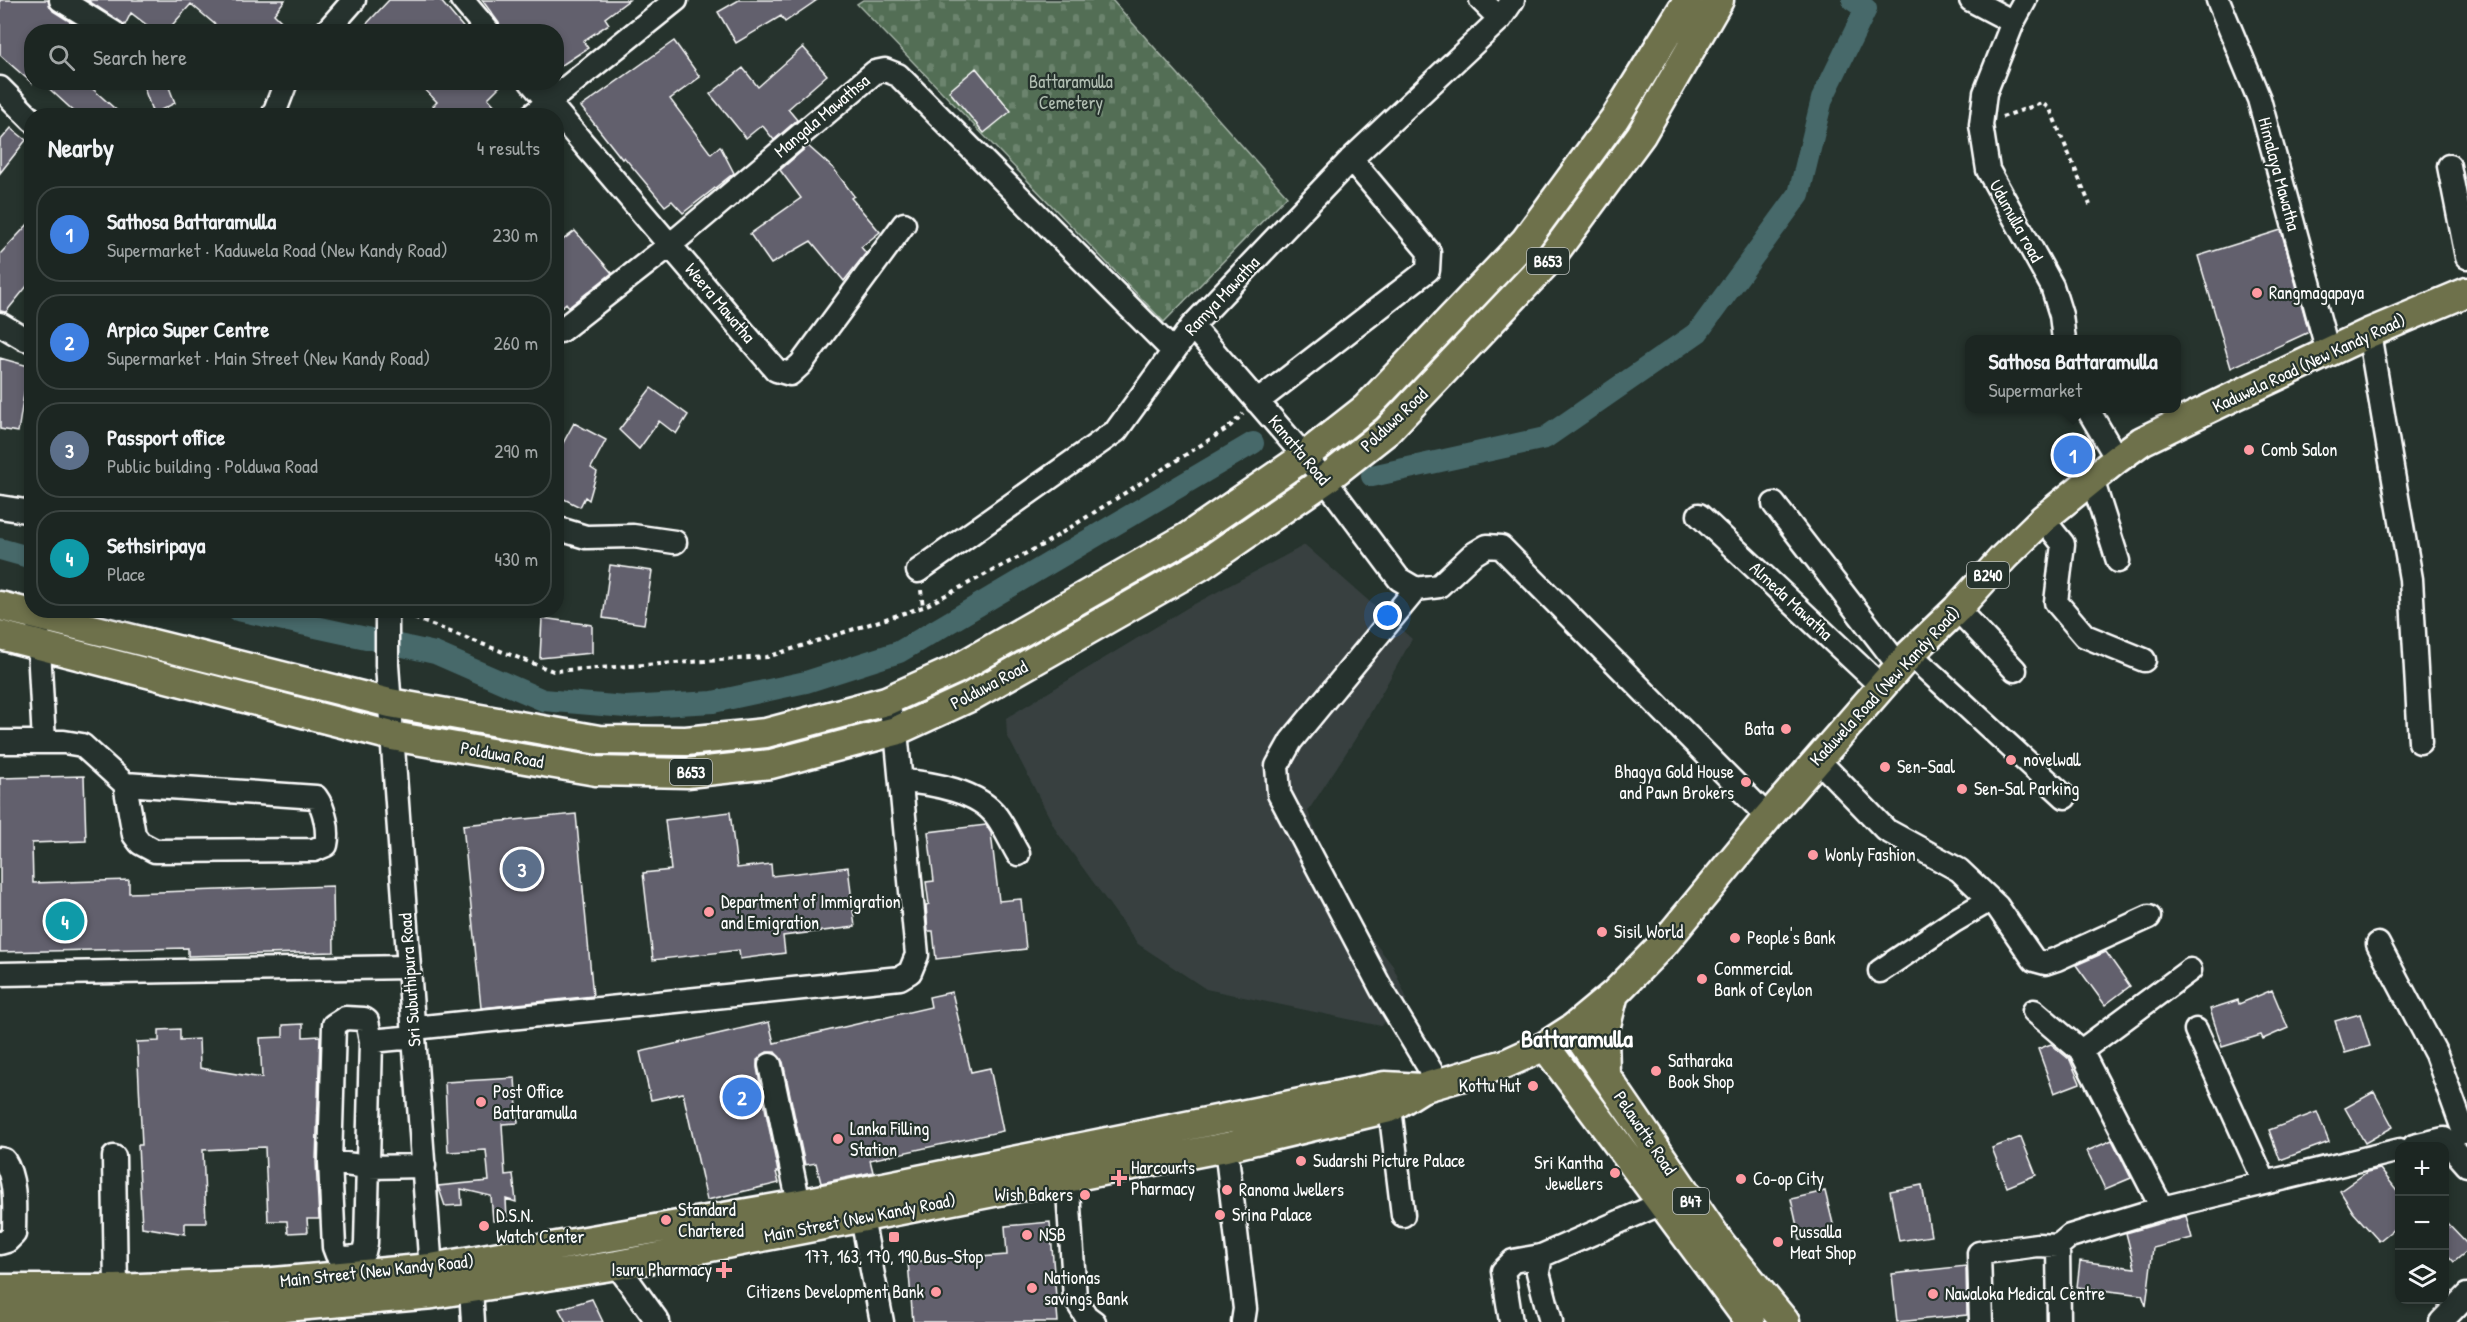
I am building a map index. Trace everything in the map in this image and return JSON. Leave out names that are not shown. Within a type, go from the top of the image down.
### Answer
[{"type":"main road","name":"Polduwa Road","points":[[45,618],[390,703],[598,740],[686,741],[766,733],[886,701],[955,670],[1186,538],[1305,456],[1366,408],[1525,241],[1615,118],[1688,0]]},
{"type":"main road","name":"Polduwa Road","points":[[0,635],[392,736],[596,771],[687,773],[771,764],[896,730],[970,697],[1202,565],[1325,480],[1387,431],[1549,260],[1641,135],[1719,0]]},
{"type":"main road","name":"Kaduwela Road (New Kandy Road)","points":[[1545,1046],[1573,1028],[1614,994],[1665,942],[1817,759],[1897,669],[1957,609],[2004,556],[2043,519],[2142,441],[2328,352],[2467,292]]},
{"type":"main road","name":"Polduwa Road","points":[[0,606],[24,612]]},
{"type":"main road","points":[[1605,1074],[1604,1033],[1614,994]]},
{"type":"main road","name":"Pelawatte Road","points":[[1573,1028],[1605,1074],[1674,1198],[1750,1322]]},
{"type":"main road","name":"Main Street (New Kandy Road)","points":[[15,1318],[251,1316],[432,1281],[799,1204],[1064,1164],[1226,1147],[1390,1108],[1430,1086],[1505,1064],[1545,1046]]},
{"type":"main road","name":"Pelawatte Road","points":[[1545,1046],[1580,1092],[1674,1198],[1721,1244],[1785,1322]]},
{"type":"main road","name":"B47","points":[[1505,1064],[1544,1072],[1580,1092]]},
{"type":"main road","name":"Main Street (New Kandy Road)","points":[[0,1289],[116,1289],[263,1283],[432,1281],[471,1288],[617,1265],[862,1218],[1064,1164],[1385,1086],[1430,1086]]},
{"type":"street","points":[[61,0],[100,24]]},
{"type":"street","points":[[333,24],[354,0]]},
{"type":"street","points":[[462,0],[482,24]]},
{"type":"street","points":[[564,90],[676,0]]},
{"type":"street","points":[[1481,0],[1506,9]]},
{"type":"street","points":[[1971,0],[2013,22]]},
{"type":"street","name":"Udumulla road","points":[[2025,0],[2013,22],[1985,93],[1981,125],[1988,170],[2052,286],[2061,315],[2064,335]]},
{"type":"street","name":"Himalaya Mawatha","points":[[2218,0],[2259,99],[2328,352]]},
{"type":"street","name":"Ramya Mawatha","points":[[918,571],[1116,431],[1192,326],[1351,159],[1506,9]]},
{"type":"street","name":"Mangala Mawathsa","points":[[564,328],[670,245],[875,72],[885,70],[898,75],[1173,351]]},
{"type":"street","points":[[0,88],[24,112]]},
{"type":"street","points":[[276,108],[283,90]]},
{"type":"street","name":"Weera Mawatha","points":[[534,90],[540,108]]},
{"type":"street","points":[[541,108],[564,90]]},
{"type":"street","name":"Weera Mawatha","points":[[564,134],[670,245],[776,370],[790,374],[801,364],[904,224]]},
{"type":"street","points":[[1257,402],[1428,270],[1429,252],[1351,159]]},
{"type":"street","points":[[2449,165],[2467,257]]},
{"type":"street","points":[[0,324],[24,334]]},
{"type":"street","name":"Kanatta Road","points":[[1192,326],[1305,456],[1408,584]]},
{"type":"street","points":[[2370,333],[2411,579],[2420,742]]},
{"type":"street","points":[[0,342],[24,337]]},
{"type":"street","points":[[2090,413],[2117,459]]},
{"type":"street","points":[[2092,479],[2118,561]]},
{"type":"street","points":[[1774,504],[1897,669],[2065,797]]},
{"type":"street","points":[[0,507],[24,511]]},
{"type":"street","name":"Almeda Mawatha","points":[[1699,515],[1897,669]]},
{"type":"street","points":[[2043,519],[2063,544],[2056,602],[2085,636],[2144,660]]},
{"type":"street","points":[[564,530],[586,537],[633,536],[675,542]]},
{"type":"street","points":[[1430,1086],[1279,794],[1277,766],[1291,741],[1408,584],[1439,586],[1472,555],[1487,546],[1501,547],[1768,817]]},
{"type":"street","points":[[1957,609],[2015,670]]},
{"type":"street","points":[[37,618],[44,742]]},
{"type":"street","name":"Sri Subuthipura Road","points":[[393,618],[387,665],[432,1281]]},
{"type":"street","points":[[371,1041],[414,1033],[900,978],[910,972],[917,955],[903,781],[896,730],[886,701]]},
{"type":"street","points":[[0,742],[82,745],[125,784],[134,835],[140,843],[155,851],[314,850],[326,845],[328,839],[322,805],[316,797],[125,784]]},
{"type":"street","points":[[1817,759],[1886,830],[1959,870],[1997,906],[2034,960],[2045,963],[2149,917]]},
{"type":"street","points":[[903,781],[931,783],[968,794],[996,814],[1018,854]]},
{"type":"street","points":[[1880,971],[1954,921],[1990,900]]},
{"type":"street","points":[[2378,944],[2436,1054],[2467,1165]]},
{"type":"street","points":[[0,974],[409,966]]},
{"type":"street","points":[[2081,1051],[2190,970]]},
{"type":"street","points":[[2034,1011],[2081,1051],[2162,1208]]},
{"type":"street","points":[[345,1018],[364,1018],[367,1021],[371,1041],[364,1252],[359,1256],[342,1258],[337,1255],[334,1247],[330,1162],[334,1026],[345,1018]]},
{"type":"street","points":[[2196,1030],[2265,1183]]},
{"type":"street","points":[[770,1065],[799,1204]]},
{"type":"street","points":[[1390,1108],[1403,1215]]},
{"type":"street","points":[[2429,1142],[2458,1134]]},
{"type":"street","points":[[1226,1147],[1245,1309],[1243,1322]]},
{"type":"street","points":[[1982,1322],[1980,1253],[2037,1245],[2058,1246],[2070,1236],[2162,1208],[2395,1151]]},
{"type":"street","points":[[114,1157],[116,1289]]},
{"type":"street","points":[[0,1159],[4,1160],[9,1168],[14,1202],[14,1234],[7,1241],[0,1243]]},
{"type":"street","points":[[330,1162],[368,1167],[424,1166]]},
{"type":"street","points":[[1064,1164],[1076,1298],[1087,1320]]},
{"type":"street","points":[[1511,1322],[1503,1271],[1514,1261],[1541,1256],[1674,1198]]},
{"type":"street","points":[[862,1218],[882,1322]]},
{"type":"street","points":[[2058,1246],[2059,1322]]},
{"type":"street","points":[[1541,1256],[1538,1272],[1551,1322]]},
{"type":"street","points":[[617,1265],[658,1322]]},
{"type":"street","points":[[471,1288],[473,1322]]},
{"type":"street","points":[[2441,1322],[2467,1295]]},
{"type":"path","points":[[1981,125],[2042,103],[2050,109],[2090,205]]},
{"type":"path","points":[[399,618],[553,671],[767,657],[923,607],[943,597],[1044,544],[1228,428],[1257,402]]},
{"type":"shaded area","points":[[1305,545],[1412,639],[1359,733],[1308,811],[1341,900],[1393,966],[1407,999],[1381,1026],[1206,989],[1138,944],[1057,832],[1007,735],[1006,718],[1187,608]]},
{"type":"green space","name":"Battaramulla Cemetery","points":[[863,0],[1112,0],[1287,196],[1164,322],[857,4]]},
{"type":"building","points":[[0,0],[48,0],[53,11],[74,24],[24,24],[24,76],[0,55]]},
{"type":"building","points":[[87,0],[285,0],[274,14],[284,24],[215,24],[191,4],[173,24],[145,24],[131,13],[123,24]]},
{"type":"building","points":[[389,0],[440,0],[460,24],[366,24]]},
{"type":"building","points":[[482,0],[629,0],[605,18],[609,24],[583,41],[588,48],[564,64],[564,24],[499,23]]},
{"type":"building","points":[[739,0],[817,0],[785,22],[781,16],[736,43],[718,12]]},
{"type":"building","points":[[674,41],[700,77],[670,99],[711,154],[720,146],[734,173],[683,213],[672,201],[665,206],[624,157],[622,159],[581,107]]},
{"type":"building","points":[[803,47],[827,75],[788,109],[797,120],[774,140],[762,125],[746,138],[710,94],[743,68],[758,87]]},
{"type":"building","points":[[976,68],[1011,111],[984,133],[949,91]]},
{"type":"building","points":[[51,90],[94,90],[114,108],[70,108]]},
{"type":"building","points":[[145,90],[170,90],[175,103],[165,108],[151,108]]},
{"type":"building","points":[[426,90],[496,90],[488,98],[497,108],[435,108],[433,106],[437,102]]},
{"type":"building","points":[[11,128],[24,138],[24,143],[0,173],[0,141]]},
{"type":"building","points":[[808,146],[834,169],[854,196],[851,198],[880,232],[861,247],[866,253],[844,281],[811,241],[771,264],[750,234],[801,198],[780,170]]},
{"type":"building","points":[[24,228],[24,290],[6,312],[0,311],[0,254]]},
{"type":"building","name":"Rangmagapaya","points":[[2281,230],[2309,332],[2231,368],[2198,256]]},
{"type":"building","points":[[575,231],[612,273],[569,307],[566,303],[564,305],[564,239]]},
{"type":"building","points":[[0,358],[24,365],[24,394],[18,432],[0,429]]},
{"type":"building","points":[[651,388],[688,415],[676,434],[659,421],[639,449],[619,430]]},
{"type":"building","points":[[574,423],[606,440],[591,468],[597,472],[589,500],[585,497],[580,507],[564,499],[564,441]]},
{"type":"building","points":[[610,565],[652,571],[644,624],[603,618]]},
{"type":"building","points":[[542,618],[592,625],[592,653],[540,658]]},
{"type":"building","points":[[84,776],[86,841],[32,843],[33,883],[129,880],[129,893],[333,886],[334,952],[188,956],[188,948],[0,952],[0,778]]},
{"type":"building","points":[[730,812],[737,868],[771,864],[772,876],[848,867],[855,927],[783,936],[785,953],[740,959],[739,950],[653,960],[643,873],[671,870],[665,820]]},
{"type":"building","points":[[576,814],[593,996],[481,1008],[463,825]]},
{"type":"building","points":[[986,825],[991,833],[999,901],[1021,899],[1026,949],[936,959],[933,931],[928,931],[926,905],[929,904],[926,882],[934,881],[928,832]]},
{"type":"building","points":[[2106,952],[2130,986],[2105,1005],[2076,965]]},
{"type":"building","points":[[2272,990],[2288,1028],[2263,1039],[2261,1035],[2222,1047],[2210,1009],[2238,1000],[2239,1004]]},
{"type":"building","points":[[952,992],[971,1072],[990,1068],[1003,1131],[870,1160],[873,1172],[821,1183],[816,1163],[805,1165],[783,1062],[775,1052],[767,1052],[757,1060],[757,1068],[779,1183],[707,1200],[683,1093],[651,1100],[640,1052],[769,1022],[774,1043],[931,1007],[929,997]]},
{"type":"building","points":[[2360,1014],[2370,1046],[2345,1053],[2335,1021]]},
{"type":"building","points":[[303,1024],[303,1037],[320,1036],[316,1162],[319,1219],[307,1219],[308,1232],[288,1233],[287,1221],[268,1221],[265,1147],[203,1150],[206,1223],[185,1223],[185,1234],[142,1227],[138,1145],[142,1145],[137,1042],[159,1041],[159,1030],[180,1029],[180,1040],[199,1039],[200,1068],[262,1078],[260,1038],[283,1037],[283,1025]]},
{"type":"building","points":[[2051,1044],[2070,1060],[2080,1083],[2054,1093],[2038,1049]]},
{"type":"building","name":"Post Office Battaramulla","points":[[515,1078],[518,1123],[502,1124],[505,1175],[513,1174],[516,1202],[506,1199],[507,1220],[493,1221],[491,1196],[461,1189],[462,1205],[445,1206],[438,1186],[489,1181],[486,1150],[448,1152],[445,1082]]},
{"type":"building","points":[[2374,1092],[2393,1127],[2365,1143],[2345,1108]]},
{"type":"building","points":[[2317,1112],[2329,1142],[2280,1160],[2269,1130]]},
{"type":"building","points":[[2021,1137],[2036,1175],[2007,1187],[1992,1148]]},
{"type":"building","points":[[2112,1140],[2131,1178],[2105,1189],[2087,1151]]},
{"type":"building","points":[[2380,1169],[2395,1188],[2395,1228],[2379,1241],[2353,1212],[2340,1191],[2367,1172]]},
{"type":"building","points":[[1922,1185],[1931,1236],[1899,1241],[1890,1191]]},
{"type":"building","points":[[1825,1191],[1835,1232],[1800,1240],[1791,1199]]},
{"type":"building","points":[[2186,1216],[2192,1238],[2153,1248],[2146,1306],[2142,1295],[2077,1287],[2080,1261],[2135,1268],[2126,1233]]},
{"type":"building","points":[[1050,1222],[1058,1322],[913,1322],[908,1262],[1007,1255],[1005,1226]]},
{"type":"building","points":[[2449,1225],[2467,1244],[2467,1251],[2454,1262],[2449,1256]]},
{"type":"building","name":"Nawaloka Medical Centre","points":[[1966,1266],[1967,1315],[1897,1322],[1892,1274]]},
{"type":"building","points":[[592,1299],[603,1322],[566,1322],[559,1309]]},
{"type":"waterway","points":[[1372,476],[1545,438],[1698,332],[1799,194],[1822,99],[1866,9],[1853,0]]},
{"type":"waterway","points":[[275,618],[435,653],[543,700],[626,707],[713,702],[806,682],[899,652],[1253,443]]},
{"type":"waterway","points":[[0,549],[24,556]]},
{"type":"place","name":"Rangmagapaya","points":[[2257,293]]},
{"type":"place","name":"Comb Salon","points":[[2249,450]]},
{"type":"place","name":"Sathosa Battaramulla","points":[[2073,455]]},
{"type":"place","name":"Bata","points":[[1786,729]]},
{"type":"place","name":"novelwall","points":[[2011,760]]},
{"type":"place","name":"Sen-Saal","points":[[1885,767]]},
{"type":"place","name":"Bhagya Gold House and Pawn Brokers","points":[[1746,782]]},
{"type":"place","name":"Sen-Sal Parking","points":[[1962,789]]},
{"type":"place","name":"Wonly Fashion","points":[[1813,855]]},
{"type":"place","name":"Passport office","points":[[522,869]]},
{"type":"place","name":"Department of Immigration and Emigration","points":[[709,912]]},
{"type":"place","name":"Sethsiripaya","points":[[65,921]]},
{"type":"place","name":"Sisil World","points":[[1602,932]]},
{"type":"place","name":"People's Bank","points":[[1735,938]]},
{"type":"place","name":"Commercial Bank of Ceylon","points":[[1702,979]]},
{"type":"place","name":"Satharaka Book Shop","points":[[1656,1071]]},
{"type":"place","name":"Kottu Hut","points":[[1533,1086]]},
{"type":"place","name":"Arpico Super Centre","points":[[742,1097]]},
{"type":"place","name":"Post Office Battaramulla","points":[[481,1102]]},
{"type":"place","name":"Lanka Filling Station","points":[[838,1139]]},
{"type":"place","name":"Sudarshi Picture Palace","points":[[1301,1161]]},
{"type":"place","name":"Sri Kantha Jewellers","points":[[1615,1173]]},
{"type":"place","name":"Harcourts Pharmacy","points":[[1119,1178]]},
{"type":"place","name":"Co-op City","points":[[1741,1179]]},
{"type":"place","name":"Ranoma Jwellers","points":[[1227,1190]]},
{"type":"place","name":"Wish Bakers","points":[[1085,1195]]},
{"type":"place","name":"Srina Palace","points":[[1220,1215]]},
{"type":"place","name":"Standard Chartered","points":[[666,1220]]},
{"type":"place","name":"D.S.N. Watch Center","points":[[484,1226]]},
{"type":"place","name":"NSB","points":[[1027,1235]]},
{"type":"place","name":"177, 163, 170, 190 Bus-Stop","points":[[894,1237]]},
{"type":"place","name":"Pussalla Meat Shop","points":[[1778,1242]]},
{"type":"place","name":"Isuru Pharmacy","points":[[724,1270]]},
{"type":"place","name":"Nationas savings Bank","points":[[1032,1288]]},
{"type":"place","name":"Citizens Development Bank","points":[[936,1292]]},
{"type":"place","name":"Nawaloka Medical Centre","points":[[1933,1294]]},
{"type":"district","name":"Battaramulla","points":[[1577,1039]]}]
